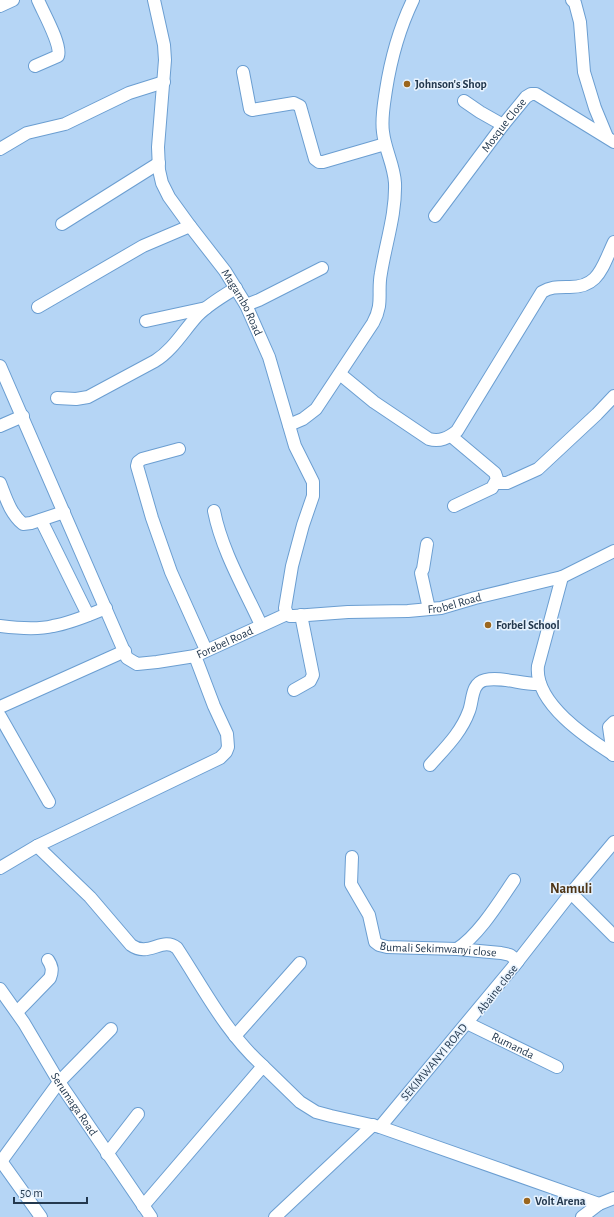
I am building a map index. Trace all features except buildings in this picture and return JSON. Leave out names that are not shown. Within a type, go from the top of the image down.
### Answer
[{"type":"street","points":[[0,6],[13,0]]},
{"type":"street","points":[[35,66],[58,56],[59,53],[58,45],[38,0]]},
{"type":"street","name":"Magambo Road","points":[[154,0],[164,45],[165,60],[158,147],[158,163],[162,183],[169,197],[212,253],[246,305],[268,357],[295,446],[313,482],[313,491],[292,566],[285,608],[287,614]]},
{"type":"street","points":[[289,425],[312,413],[340,374],[373,323],[379,309],[379,282],[392,222],[395,193],[393,170],[385,144],[383,110],[391,61],[401,25],[413,0]]},
{"type":"street","points":[[572,0],[576,3],[580,22],[584,72],[594,108],[611,139]]},
{"type":"street","points":[[243,72],[250,109],[252,110],[294,103],[300,106],[316,161],[323,162],[385,144]]},
{"type":"street","points":[[0,149],[28,133],[65,124],[129,93],[164,82]]},
{"type":"street","name":"Mosque Close","points":[[435,216],[503,125],[530,94],[534,94],[611,139]]},
{"type":"street","points":[[464,101],[503,125]]},
{"type":"street","points":[[62,224],[158,163]]},
{"type":"street","points":[[38,307],[143,246],[190,226]]},
{"type":"street","points":[[340,374],[374,402],[429,439],[436,441],[443,440],[457,431],[539,296],[547,289],[552,287],[579,288],[593,281],[600,272],[614,242]]},
{"type":"street","points":[[246,305],[322,268]]},
{"type":"street","points":[[57,398],[76,399],[88,397],[155,361],[164,355],[199,315],[236,288]]},
{"type":"street","points":[[146,321],[207,308]]},
{"type":"street","points":[[0,366],[127,658],[137,664],[195,656]]},
{"type":"street","points":[[496,483],[508,483],[538,469],[597,414],[614,396]]},
{"type":"street","points":[[0,426],[23,416]]},
{"type":"street","points":[[451,436],[495,473],[496,479],[496,483],[492,488],[454,506]]},
{"type":"street","points":[[178,449],[142,459],[138,462],[137,466],[152,518],[171,572],[206,650]]},
{"type":"street","points":[[0,483],[9,507],[17,519],[23,524],[31,523],[64,512]]},
{"type":"street","points":[[214,511],[217,526],[226,548],[261,625]]},
{"type":"street","points":[[41,520],[88,615]]},
{"type":"street","points":[[427,544],[421,573],[429,609]]},
{"type":"street","name":"Frobel Road","points":[[287,614],[290,616],[441,608],[475,598],[562,577],[614,551]]},
{"type":"street","points":[[562,577],[538,666],[538,677],[540,684],[553,704],[571,725],[614,755]]},
{"type":"street","points":[[0,626],[14,628],[52,627],[74,621],[106,608]]},
{"type":"street","name":"Forebel Road","points":[[37,846],[220,758],[226,752],[228,747],[227,734],[214,706],[195,656],[287,614]]},
{"type":"street","points":[[294,690],[310,681],[313,675],[301,615]]},
{"type":"street","points":[[0,707],[124,651]]},
{"type":"street","points":[[430,765],[461,729],[470,709],[472,695],[483,680],[492,679],[540,684]]},
{"type":"street","points":[[0,716],[49,802]]},
{"type":"street","points":[[614,722],[610,727],[614,755]]},
{"type":"street","points":[[614,842],[571,894],[614,936]]},
{"type":"street","points":[[0,868],[37,846],[85,892],[131,945],[140,950],[166,944],[170,944],[177,948],[221,1019],[234,1036],[246,1050],[305,1106],[316,1112],[376,1126],[599,1204]]},
{"type":"street","name":"Bumali Sekimwanyi close","points":[[352,858],[350,876],[351,884],[369,916],[375,942],[379,945],[387,948],[456,949],[501,953],[510,955],[518,961]]},
{"type":"street","points":[[456,949],[466,942],[479,929],[514,880]]},
{"type":"street","name":"Abaine close","points":[[376,1126],[469,1024],[571,894]]},
{"type":"street","points":[[17,1012],[50,978],[52,966],[48,960]]},
{"type":"street","name":"SEKIMWANYI ROAD","points":[[376,1126],[518,961]]},
{"type":"street","points":[[234,1036],[300,963]]},
{"type":"street","name":"Serumaga Road","points":[[0,989],[17,1012],[59,1082],[151,1217]]},
{"type":"street","name":"Rumanda","points":[[469,1024],[557,1067]]},
{"type":"street","points":[[40,1217],[1,1162],[59,1082],[111,1029]]},
{"type":"street","points":[[143,1206],[263,1066]]},
{"type":"street","points":[[107,1154],[138,1114]]},
{"type":"street","points":[[275,1217],[376,1126]]},
{"type":"street","points":[[582,1217],[599,1204],[614,1198]]},
{"type":"place","name":"Johnson's Shop","points":[[407,84]]},
{"type":"place","name":"Forbel School","points":[[488,625]]},
{"type":"place","name":"Volt Arena","points":[[527,1201]]},
{"type":"district","name":"Namuli","points":[[571,889]]}]
